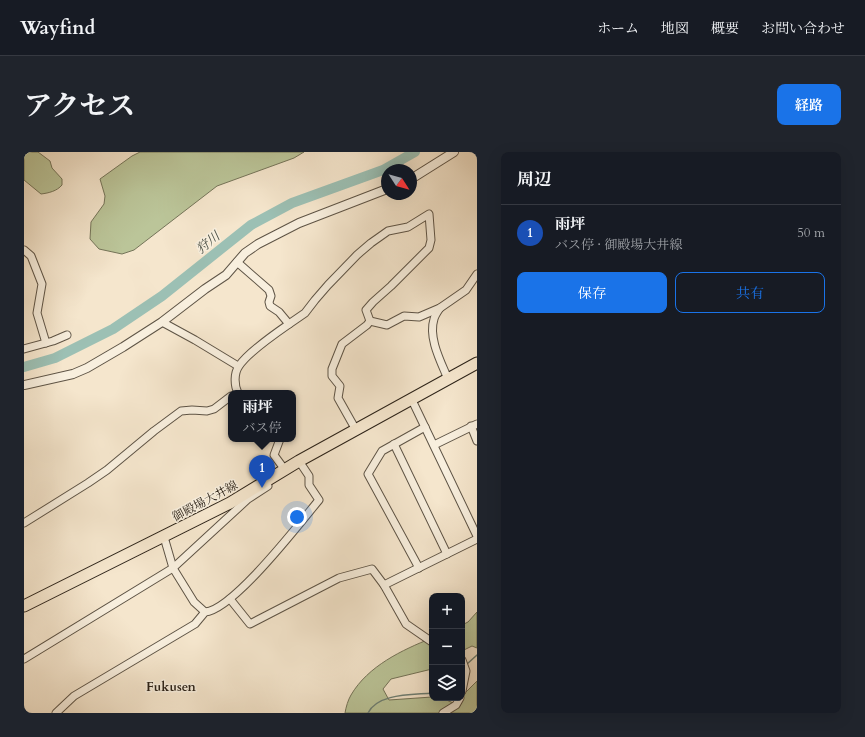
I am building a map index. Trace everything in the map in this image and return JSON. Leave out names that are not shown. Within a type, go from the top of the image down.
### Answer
[{"type":"main road","name":"御殿場大井線","points":[[24,606],[230,503],[299,461],[477,363]]},
{"type":"street","points":[[417,174],[454,152]]},
{"type":"street","points":[[24,386],[73,374],[87,368],[162,322],[204,289],[226,275],[245,253],[258,244],[299,223],[381,191]]},
{"type":"street","points":[[235,390],[238,366],[253,351],[305,313],[328,285],[371,243],[388,231],[408,227],[429,214],[431,240],[429,248],[391,286],[372,302],[366,310],[370,321]]},
{"type":"street","points":[[24,250],[31,256],[42,284],[37,313],[46,343]]},
{"type":"street","points":[[236,262],[269,290],[271,296],[269,302],[270,306],[279,312],[289,324]]},
{"type":"street","points":[[370,321],[387,325],[404,316],[419,317],[440,308],[466,290],[477,274]]},
{"type":"street","points":[[440,308],[434,318],[432,330],[435,344],[448,379]]},
{"type":"street","points":[[356,430],[338,398],[340,386],[332,376],[332,369],[342,344],[370,321]]},
{"type":"street","points":[[162,322],[196,340],[238,366]]},
{"type":"street","points":[[24,349],[67,335]]},
{"type":"street","points":[[24,523],[88,483],[181,411],[207,411],[214,409],[228,398]]},
{"type":"street","points":[[411,398],[477,536]]},
{"type":"street","points":[[434,445],[474,425],[477,441]]},
{"type":"street","points":[[419,568],[368,474],[382,451],[425,427]]},
{"type":"street","points":[[279,442],[274,455],[285,470]]},
{"type":"street","points":[[394,444],[447,554]]},
{"type":"street","points":[[56,713],[74,696],[195,624],[205,612],[210,612],[230,599],[254,576],[319,500],[309,486],[309,476],[299,461]]},
{"type":"street","points":[[24,659],[173,568],[248,499],[268,486],[266,481]]},
{"type":"street","points":[[164,537],[173,568],[194,602],[205,612]]},
{"type":"street","points":[[384,585],[477,539]]},
{"type":"street","points":[[230,599],[250,624],[339,578],[372,569],[384,585],[406,624],[429,640]]},
{"type":"street","points":[[443,713],[456,705],[458,701]]},
{"type":"green space","points":[[24,152],[38,152],[50,161],[52,168],[62,179],[62,185],[58,189],[41,194],[24,180]]},
{"type":"green space","points":[[140,152],[304,152],[294,158],[217,186],[134,250],[122,254],[99,249],[90,239],[91,222],[104,204],[105,196],[100,179]]},
{"type":"green space","points":[[477,612],[477,648],[472,646],[465,650],[465,624]]},
{"type":"green space","points":[[429,639],[429,670],[391,679],[383,689],[389,700],[429,697],[429,701],[449,701],[460,706],[462,701],[465,701],[465,693],[477,681],[477,713],[345,713],[351,695],[358,685],[376,667],[409,648]]},
{"type":"waterway","name":"狩川","points":[[24,367],[55,358],[113,329],[162,296],[251,225],[292,203],[383,170],[415,152]]},
{"type":"waterway","points":[[467,664],[477,655]]},
{"type":"waterway","points":[[368,713],[373,706],[388,698],[429,693]]},
{"type":"place","name":"雨坪","points":[[262,488]]},
{"type":"district","name":"Fukusen","points":[[171,687]]}]
